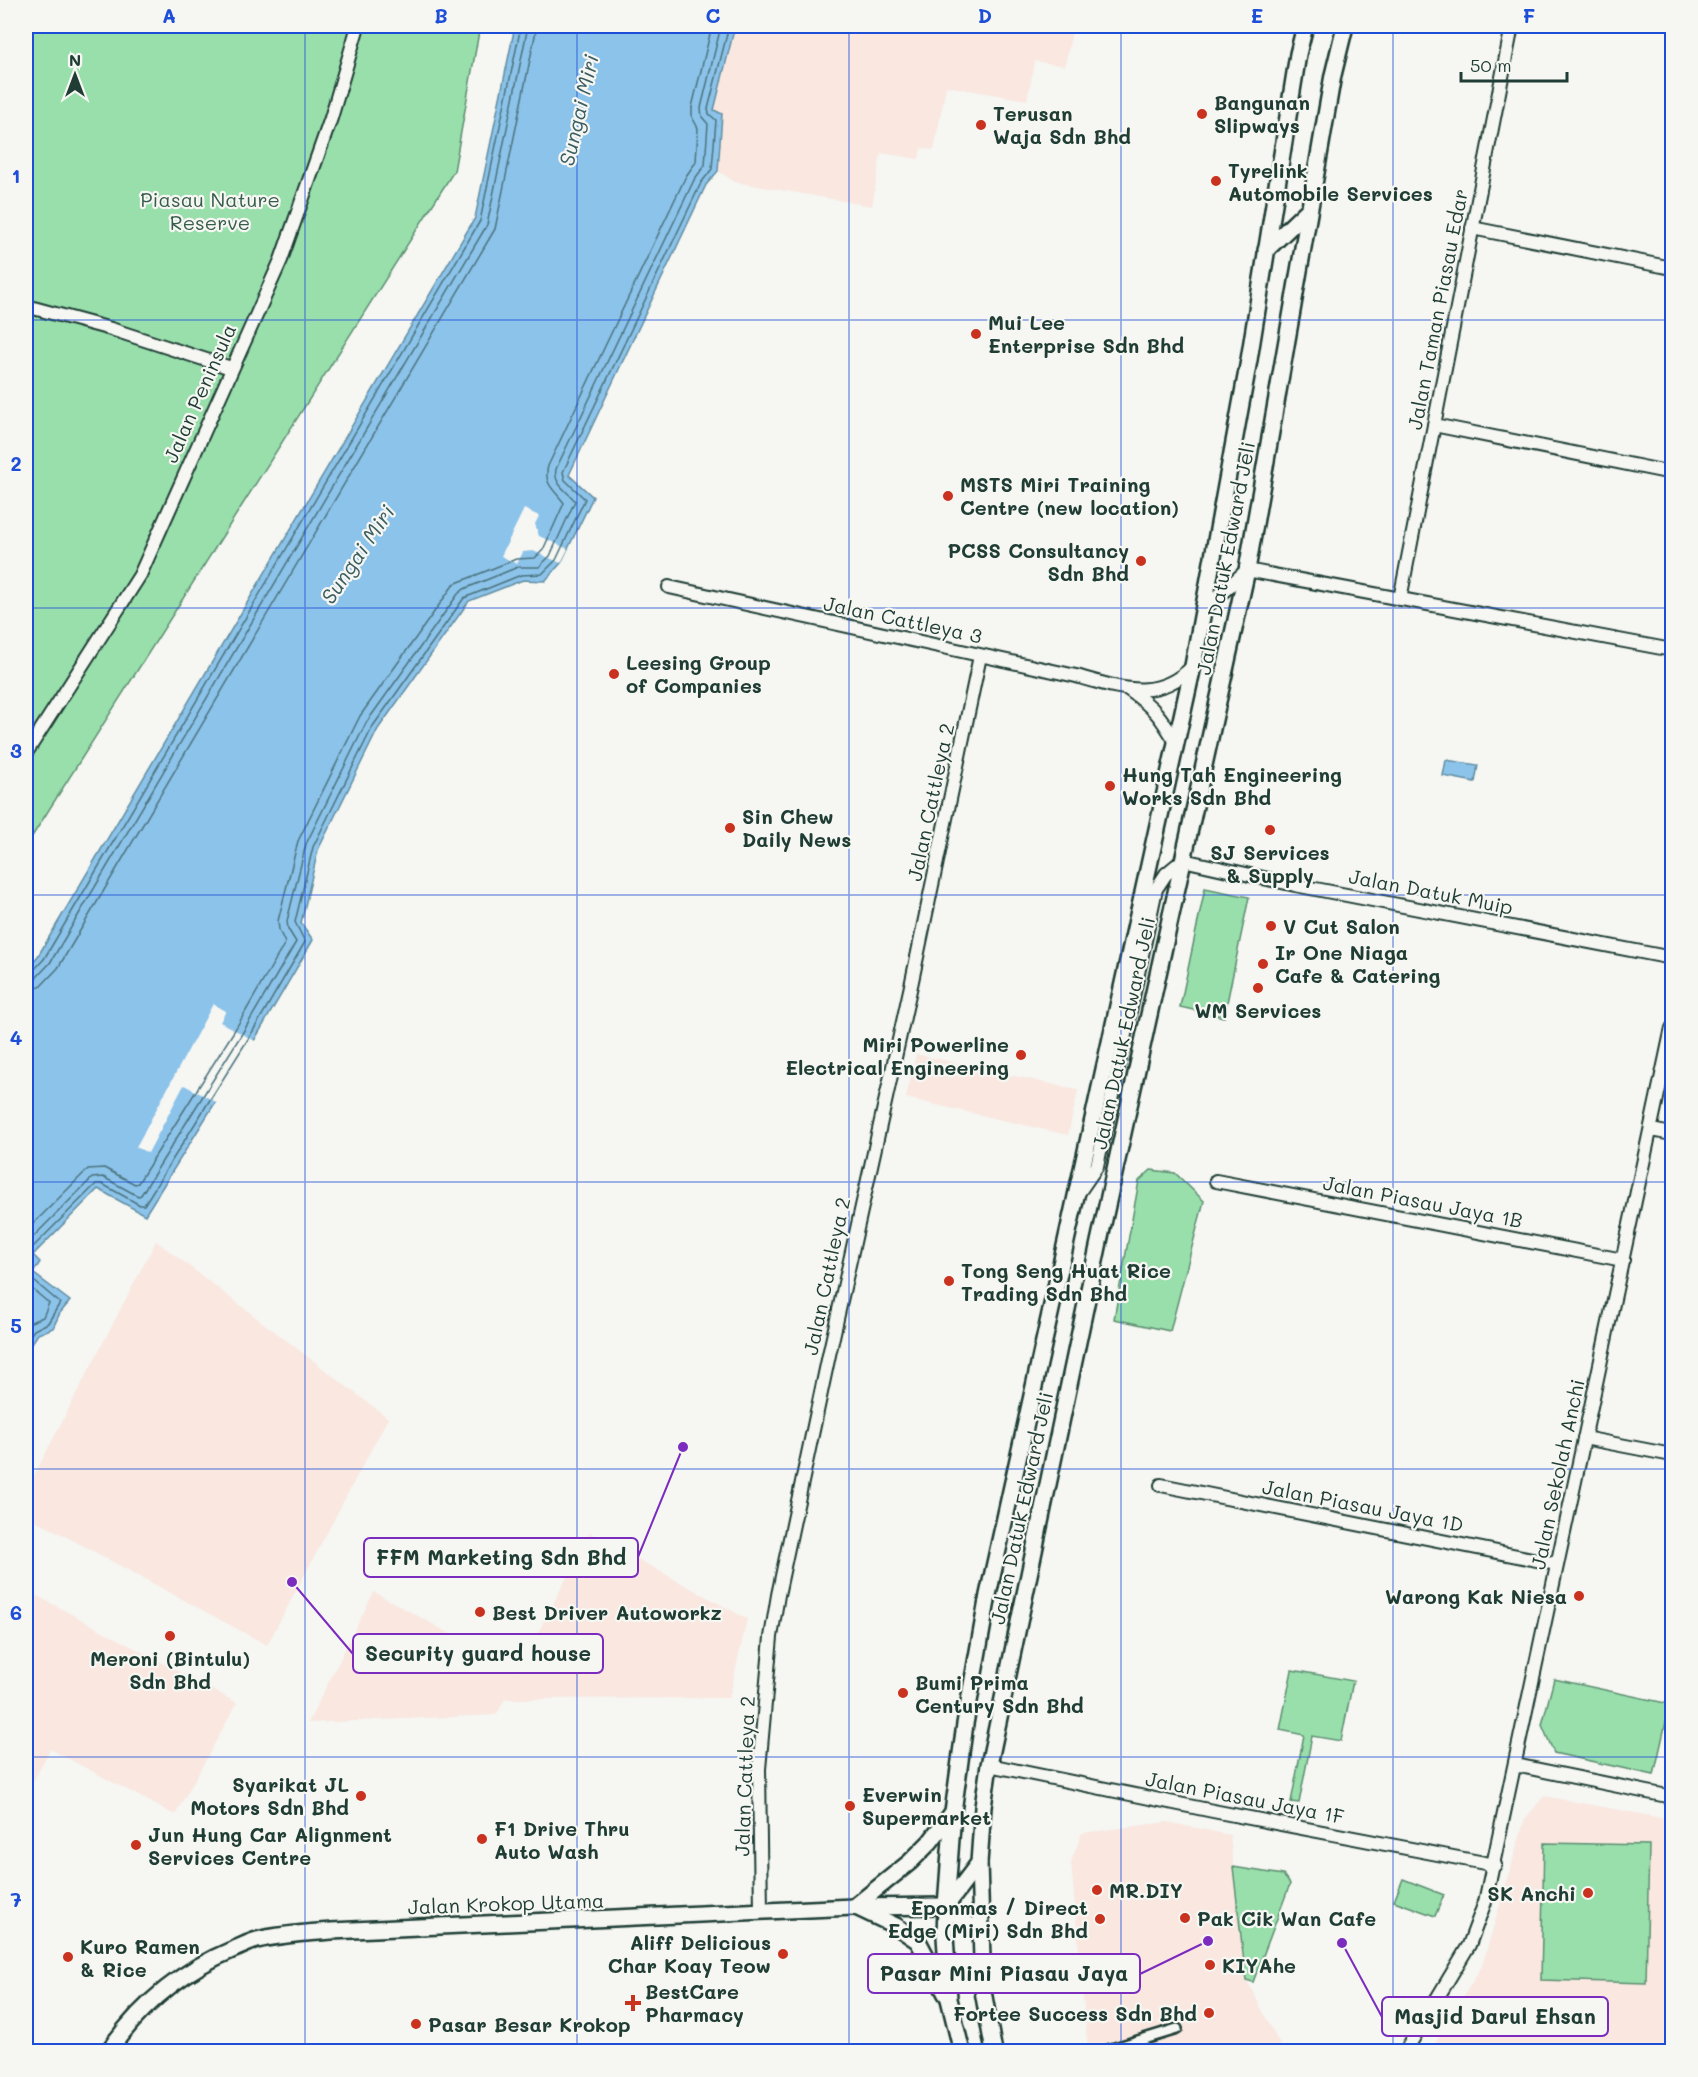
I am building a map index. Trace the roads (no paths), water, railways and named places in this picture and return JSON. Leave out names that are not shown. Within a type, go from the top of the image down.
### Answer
[{"type":"street","name":"Jalan Peninsula","points":[[26,753],[140,575],[280,260],[331,118],[358,26]]},
{"type":"street","name":"Jalan Datuk Edward Jeli","points":[[962,2052],[949,2000],[945,1936],[953,1812],[964,1724],[988,1595],[1193,666],[1249,360],[1298,54],[1305,26]]},
{"type":"street","name":"Jalan Datuk Edward Jeli","points":[[994,2052],[983,1990],[979,1863],[989,1766],[1095,1260],[1247,570],[1333,75],[1345,26]]},
{"type":"street","name":"Jalan Taman Piasau Edar","points":[[1400,599],[1512,26]]},
{"type":"street","points":[[1266,250],[1309,209]]},
{"type":"street","points":[[1472,228],[1672,268]]},
{"type":"street","points":[[26,306],[111,329],[231,368]]},
{"type":"street","points":[[1434,425],[1672,473]]},
{"type":"street","points":[[1204,609],[1247,570],[1672,650]]},
{"type":"street","name":"Jalan Cattleya 3","points":[[669,587],[1076,676],[1129,690],[1163,687],[1180,678],[1193,666]]},
{"type":"street","name":"Jalan Cattleya 2","points":[[761,1911],[759,1768],[771,1637],[778,1595],[912,981],[980,656]]},
{"type":"street","name":"Jalan Cattleya 3","points":[[1129,690],[1149,704],[1160,716],[1177,744]]},
{"type":"street","points":[[1075,1197],[1097,1166],[1156,890],[1166,874],[1183,860]]},
{"type":"street","name":"Jalan Datuk Muip","points":[[1183,860],[1672,958]]},
{"type":"street","name":"Jalan Sekolah Anchi","points":[[1405,2052],[1469,1945],[1485,1902],[1495,1865],[1672,1028]]},
{"type":"street","points":[[1651,1130],[1672,1134]]},
{"type":"street","name":"Jalan Piasau Jaya 1B","points":[[1216,1181],[1623,1260]]},
{"type":"street","points":[[1584,1438],[1672,1455]]},
{"type":"street","name":"Jalan Piasau Jaya 1D","points":[[1161,1485],[1557,1564]]},
{"type":"street","points":[[1515,1765],[1672,1797]]},
{"type":"street","name":"Jalan Piasau Jaya 1F","points":[[989,1766],[1219,1813],[1495,1865]]},
{"type":"street","points":[[949,2000],[918,1941],[896,1926],[854,1907],[917,1855],[953,1812]]},
{"type":"street","points":[[979,1863],[946,1905],[981,1935]]},
{"type":"street","name":"Jalan Krokop Utama","points":[[108,2052],[143,2009],[192,1970],[256,1940],[295,1933],[761,1911],[946,1905]]},
{"type":"street","points":[[1105,2051],[1177,2029]]},
{"type":"water","name":"Sungai Miri","points":[[515,26],[735,26],[714,110],[722,114],[718,171],[706,185],[569,475],[593,497],[561,563],[545,581],[523,580],[469,601],[378,729],[318,850],[301,923],[313,940],[255,1039],[145,1215],[98,1189],[33,1255],[40,1262],[33,1273],[70,1301],[60,1313],[53,1328],[38,1334],[26,1352],[26,970],[38,956],[475,218]]},
{"type":"water","points":[[1446,760],[1478,765],[1475,782],[1443,776]]},
{"type":"place","name":"Bangunan Slipways","points":[[1202,114]]},
{"type":"place","name":"Terusan Waja Sdn Bhd","points":[[981,125]]},
{"type":"place","name":"Tyrelink Automobile Services","points":[[1216,181]]},
{"type":"place","name":"Mui Lee Enterprise Sdn Bhd","points":[[976,334]]},
{"type":"place","name":"MSTS Miri Training Centre (new location)","points":[[948,496]]},
{"type":"place","name":"PCSS Consultancy Sdn Bhd","points":[[1141,561]]},
{"type":"place","name":"Leesing Group of Companies","points":[[614,674]]},
{"type":"place","name":"Hung Tah Engineering Works Sdn Bhd","points":[[1110,786]]},
{"type":"place","name":"Sin Chew Daily News","points":[[730,828]]},
{"type":"place","name":"SJ Services & Supply","points":[[1270,830]]},
{"type":"place","name":"V Cut Salon","points":[[1271,926]]},
{"type":"place","name":"Ir One Niaga Cafe & Catering","points":[[1263,964]]},
{"type":"place","name":"WM Services","points":[[1258,988]]},
{"type":"place","name":"Miri Powerline Electrical Engineering","points":[[1021,1055]]},
{"type":"place","name":"Tong Seng Huat Rice Trading Sdn Bhd","points":[[949,1281]]},
{"type":"place","name":"FFM Marketing Sdn Bhd","points":[[683,1447]]},
{"type":"place","name":"Security guard house","points":[[292,1582]]},
{"type":"place","name":"Warong Kak Niesa","points":[[1579,1596]]},
{"type":"place","name":"Best Driver Autoworkz","points":[[480,1612]]},
{"type":"place","name":"Meroni (Bintulu) Sdn Bhd","points":[[170,1636]]},
{"type":"place","name":"Bumi Prima Century Sdn Bhd","points":[[903,1693]]},
{"type":"place","name":"Syarikat JL Motors Sdn Bhd","points":[[361,1796]]},
{"type":"place","name":"Everwin Supermarket","points":[[850,1806]]},
{"type":"place","name":"F1 Drive Thru Auto Wash","points":[[482,1839]]},
{"type":"place","name":"Jun Hung Car Alignment Services Centre","points":[[136,1845]]},
{"type":"place","name":"MR.DIY","points":[[1097,1890]]},
{"type":"place","name":"SK Anchi","points":[[1588,1893]]},
{"type":"place","name":"Pak Cik Wan Cafe","points":[[1185,1918]]},
{"type":"place","name":"Eponmas / Direct Edge (Miri) Sdn Bhd","points":[[1100,1919]]},
{"type":"place","name":"Pasar Mini Piasau Jaya","points":[[1208,1941]]},
{"type":"place","name":"Masjid Darul Ehsan","points":[[1342,1943]]},
{"type":"place","name":"Aliff Delicious Char Koay Teow","points":[[783,1954]]},
{"type":"place","name":"Kuro Ramen & Rice","points":[[68,1957]]},
{"type":"place","name":"KIYAhe","points":[[1210,1965]]},
{"type":"place","name":"BestCare Pharmacy","points":[[633,2003]]},
{"type":"place","name":"Fortee Success Sdn Bhd","points":[[1209,2013]]},
{"type":"place","name":"Pasar Besar Krokop","points":[[416,2024]]},
{"type":"park label","name":"Piasau Nature Reserve","points":[[210,210]]}]
